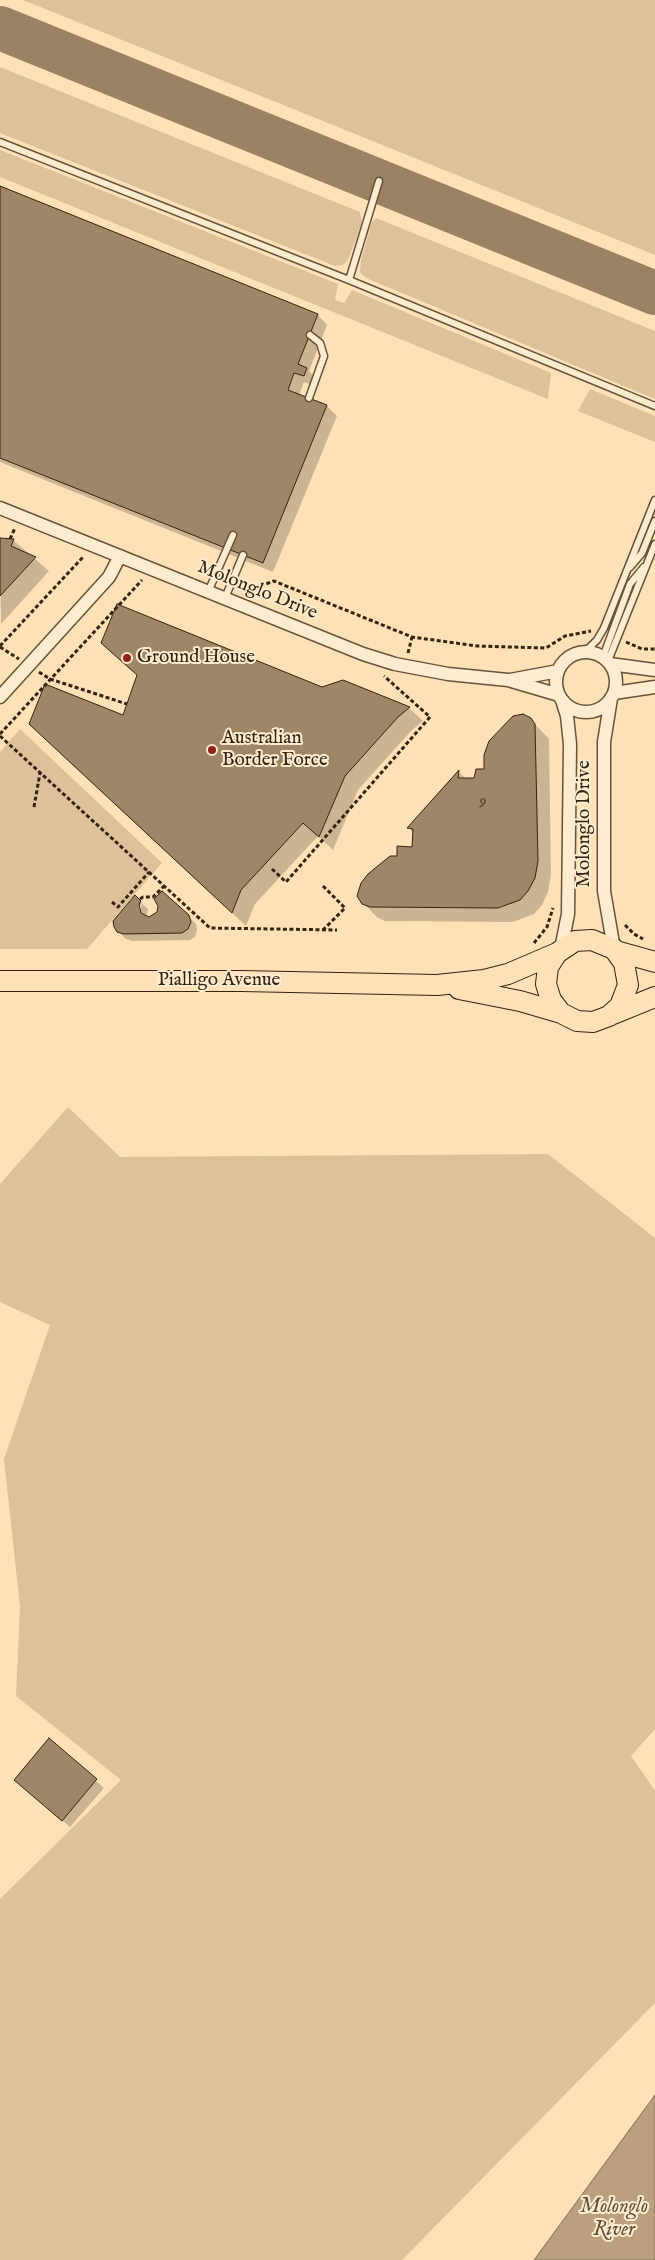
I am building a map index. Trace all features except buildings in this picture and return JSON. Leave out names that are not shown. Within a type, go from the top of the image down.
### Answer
[{"type":"main road","points":[[655,962],[615,950],[592,940],[575,941],[559,951],[548,967],[546,984],[551,1000],[561,1013],[576,1021],[602,1020],[655,997]]},
{"type":"main road","points":[[609,1016],[620,1006],[628,985],[627,970],[615,950]]},
{"type":"main road","name":"Pialligo Avenue","points":[[0,981],[241,981],[437,985],[500,977],[559,951]]},
{"type":"main road","name":"Pialligo Avenue","points":[[437,985],[520,1001],[561,1013]]},
{"type":"street","name":"Molonglo Drive","points":[[0,508],[363,654],[395,664],[461,676],[508,680],[561,697],[567,716],[570,744],[568,906],[567,923],[559,951]]},
{"type":"street","points":[[0,697],[110,577],[120,556]]},
{"type":"street","points":[[655,670],[607,660],[585,652],[568,657],[558,671],[557,687],[561,697],[569,706],[587,712],[597,710],[612,696],[655,686]]},
{"type":"street","points":[[607,660],[616,681],[612,696]]},
{"type":"street","name":"Molonglo Drive","points":[[508,680],[558,671]]},
{"type":"street","name":"Molonglo Drive","points":[[612,696],[604,742],[604,891],[615,950]]},
{"type":"lane","points":[[0,142],[348,280],[655,406]]},
{"type":"lane","points":[[348,280],[379,182]]},
{"type":"lane","points":[[309,398],[324,356],[320,343],[310,335]]},
{"type":"lane","points":[[585,652],[602,633],[655,500]]},
{"type":"lane","points":[[625,574],[642,553],[655,522]]},
{"type":"lane","points":[[208,592],[233,535]]},
{"type":"lane","points":[[607,660],[655,544]]},
{"type":"lane","points":[[224,598],[243,555]]},
{"type":"lane","points":[[607,660],[630,584],[647,564]]},
{"type":"path","points":[[10,539],[15,528]]},
{"type":"path","points":[[0,646],[84,556]]},
{"type":"path","points":[[143,579],[0,735],[210,928],[337,930]]},
{"type":"path","points":[[250,595],[260,586],[274,581],[412,637],[476,646],[546,648],[565,636],[574,633],[592,631],[602,633]]},
{"type":"path","points":[[617,638],[642,648],[655,649]]},
{"type":"path","points":[[272,869],[286,882],[430,717],[384,676]]},
{"type":"path","points":[[50,680],[127,704]]},
{"type":"path","points":[[34,807],[40,773]]},
{"type":"path","points":[[112,902],[118,907],[149,872]]},
{"type":"path","points":[[140,899],[143,897],[153,897],[164,886]]},
{"type":"path","points":[[323,886],[345,908],[323,930]]},
{"type":"path","points":[[526,948],[534,943],[547,927],[554,907],[568,906]]},
{"type":"path","points":[[622,921],[634,934],[648,941]]},
{"type":"shaded area","points":[[23,0],[655,0],[655,255]]},
{"type":"shaded area","points":[[0,67],[360,212],[362,222],[348,260],[343,265],[335,266],[0,133]]},
{"type":"shaded area","points":[[0,150],[338,284],[335,300],[344,303],[352,290],[551,373],[548,399],[0,177]]},
{"type":"shaded area","points":[[376,218],[655,331],[655,399],[366,278],[360,272],[361,260],[372,222]]},
{"type":"shaded area","points":[[590,389],[655,416],[655,442],[578,411]]},
{"type":"shaded area","points":[[20,729],[162,863],[87,949],[0,949],[0,752]]},
{"type":"shaded area","points":[[68,1107],[120,1157],[548,1154],[655,1238],[655,1729],[631,1756],[655,1791],[655,2003],[402,2260],[0,2260],[0,1899],[121,1780],[16,1696],[20,1607],[4,1459],[50,1325],[0,1302],[0,1184]]},
{"type":"water","name":"Molonglo River","points":[[655,2095],[655,2260],[534,2260]]},
{"type":"taxiway","points":[[0,28],[655,293]]},
{"type":"place","name":"Ground House","points":[[127,658]]},
{"type":"place","name":"Australian Border Force","points":[[212,750]]}]
